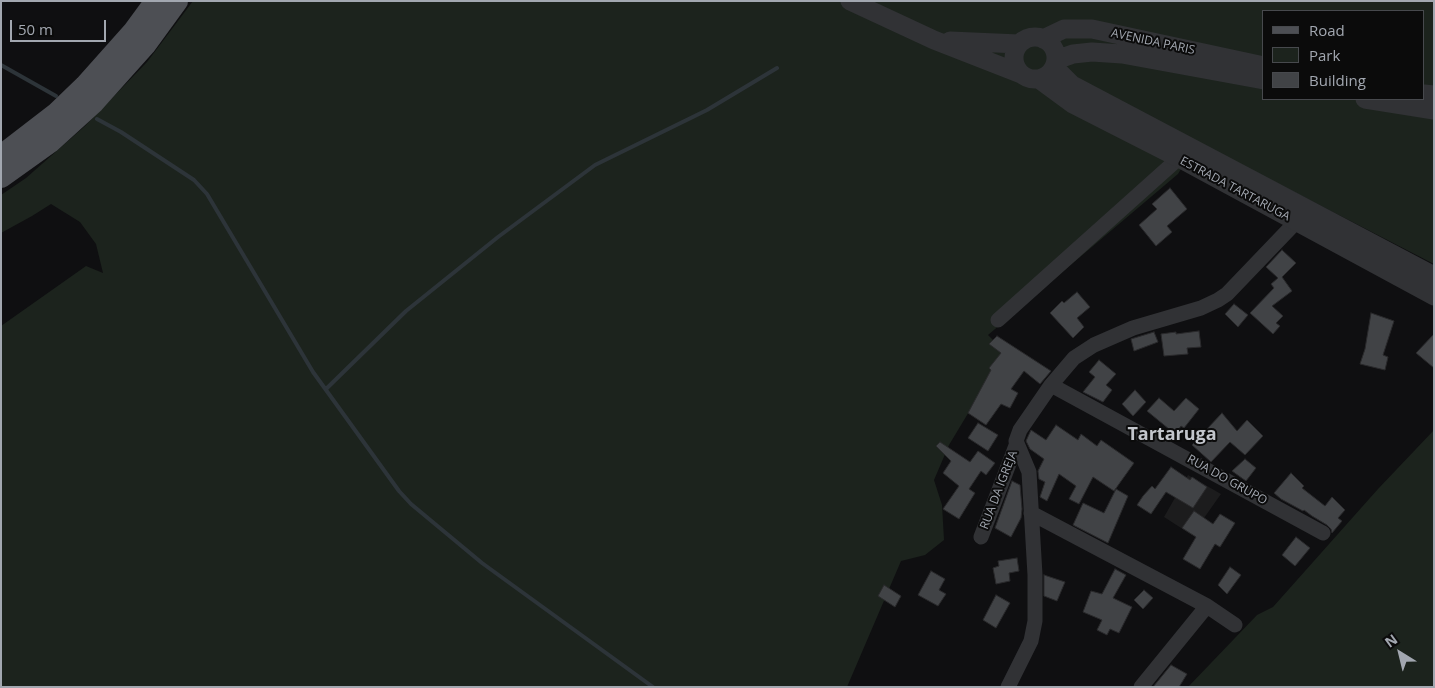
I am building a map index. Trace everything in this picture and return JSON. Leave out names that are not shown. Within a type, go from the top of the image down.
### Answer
[{"type":"main road","points":[[1,156],[57,113],[85,86],[134,32],[156,1]]},
{"type":"main road","points":[[1,177],[50,142],[89,108],[145,44],[177,1]]},
{"type":"street","points":[[850,1],[934,40],[1026,77],[1039,79],[1046,76],[1055,63],[1053,48],[1044,39],[1031,37],[1019,44],[934,40]]},
{"type":"street","name":"AVENIDA PARIS","points":[[1044,39],[1064,29],[1092,30],[1262,66]]},
{"type":"street","points":[[1019,44],[1014,56],[1014,62],[1021,74]]},
{"type":"street","name":"AVENIDA PARIS","points":[[1055,63],[1073,54],[1092,52],[1122,54],[1262,80]]},
{"type":"street","name":"ESTRADA TARTARUGA","points":[[1055,63],[1072,85],[1434,276]]},
{"type":"street","name":"ESTRADA TARTARUGA","points":[[1039,79],[1072,104],[1179,158],[1434,296]]},
{"type":"street","points":[[1371,100],[1434,110]]},
{"type":"street","points":[[998,320],[1179,158]]},
{"type":"street","points":[[1008,687],[1031,641],[1033,632],[1034,575],[1029,472],[1017,443],[1016,438],[1020,430],[1068,363],[1094,345],[1133,328],[1201,308],[1218,300],[1234,287],[1296,222]]},
{"type":"street","name":"RUA DO GRUPO","points":[[1051,385],[1323,533]]},
{"type":"street","name":"RUA DA IGREJA","points":[[981,536],[1017,443]]},
{"type":"street","points":[[1031,513],[1207,606],[1235,625]]},
{"type":"street","points":[[1141,687],[1207,606]]},
{"type":"shaded area","points":[[1188,475],[1221,494],[1192,535],[1164,517]]},
{"type":"green space","points":[[193,1],[1434,1],[1434,264],[1197,142],[1178,174],[988,335],[1005,352],[949,445],[934,480],[942,505],[944,540],[925,555],[901,561],[847,687],[1,687],[1,326],[86,266],[103,273],[96,244],[80,222],[51,204],[1,233],[1,195],[26,178],[85,126],[147,62]]},
{"type":"green space","points":[[1434,430],[1434,687],[1188,687],[1257,615],[1273,607],[1378,489]]},
{"type":"building","points":[[1170,188],[1187,209],[1167,226],[1172,232],[1156,246],[1139,225],[1157,209],[1152,204]]},
{"type":"building","points":[[1282,250],[1296,263],[1282,277],[1292,291],[1272,306],[1283,316],[1276,323],[1280,326],[1273,334],[1250,313],[1274,288],[1271,284],[1278,278],[1266,267]]},
{"type":"building","points":[[1077,292],[1090,307],[1077,318],[1084,327],[1073,338],[1050,313],[1062,301],[1064,303]]},
{"type":"building","points":[[1234,304],[1248,315],[1238,327],[1225,314]]},
{"type":"building","points":[[1371,313],[1394,321],[1383,355],[1388,357],[1385,370],[1360,364],[1365,349]]},
{"type":"building","points":[[1199,331],[1201,347],[1187,348],[1188,354],[1164,356],[1161,334]]},
{"type":"building","points":[[1154,332],[1158,342],[1134,351],[1131,339]]},
{"type":"building","points":[[1434,334],[1434,368],[1416,353]]},
{"type":"building","points":[[997,336],[1051,371],[1040,384],[1024,371],[1011,389],[1018,393],[1010,408],[1001,404],[986,425],[968,413],[991,370],[989,368],[1001,353],[989,344]]},
{"type":"building","points":[[1099,360],[1116,374],[1106,385],[1112,390],[1103,402],[1083,392],[1095,377],[1089,372]]},
{"type":"building","points":[[1135,390],[1146,402],[1133,416],[1122,404]]},
{"type":"building","points":[[1159,398],[1174,411],[1186,398],[1199,409],[1184,428],[1181,426],[1175,434],[1147,411]]},
{"type":"building","points":[[1222,413],[1237,431],[1247,420],[1263,436],[1245,455],[1230,442],[1211,462],[1192,445]]},
{"type":"building","points":[[978,423],[998,435],[988,451],[968,438]]},
{"type":"building","points":[[1056,425],[1078,440],[1081,434],[1097,446],[1101,440],[1134,463],[1114,491],[1093,477],[1079,504],[1069,499],[1076,486],[1059,474],[1047,501],[1040,497],[1045,482],[1039,479],[1038,471],[1044,459],[1030,449],[1026,441],[1031,430],[1046,440]]},
{"type":"building","points":[[940,442],[970,462],[978,451],[995,463],[986,475],[981,471],[969,489],[975,493],[959,519],[943,509],[959,486],[943,473],[951,461],[936,446]]},
{"type":"building","points":[[1245,459],[1256,468],[1246,481],[1232,471]]},
{"type":"building","points":[[1171,467],[1190,480],[1192,477],[1207,487],[1193,508],[1166,492],[1151,514],[1137,505],[1152,486],[1155,489]]},
{"type":"building","points":[[1291,473],[1304,486],[1302,488],[1325,506],[1332,497],[1345,510],[1338,518],[1342,521],[1332,533],[1327,525],[1304,510],[1281,499],[1274,493]]},
{"type":"building","points":[[1012,481],[1020,485],[1022,509],[1021,518],[1011,537],[995,528]]},
{"type":"building","points":[[1116,489],[1128,496],[1108,543],[1073,525],[1083,503],[1104,513]]},
{"type":"building","points":[[1194,511],[1213,524],[1220,514],[1235,523],[1220,547],[1215,544],[1200,569],[1183,559],[1196,537],[1182,528]]},
{"type":"building","points":[[1296,537],[1310,548],[1295,566],[1282,555]]},
{"type":"building","points":[[1017,558],[1019,571],[1009,573],[1010,581],[996,584],[993,568],[999,566],[998,561]]},
{"type":"building","points":[[1230,567],[1241,575],[1227,594],[1218,585]]},
{"type":"building","points":[[1115,569],[1126,575],[1113,598],[1132,607],[1119,633],[1110,629],[1107,635],[1097,630],[1102,620],[1083,612],[1091,591],[1102,594]]},
{"type":"building","points":[[931,571],[945,579],[939,590],[946,594],[938,606],[918,595]]},
{"type":"building","points":[[1044,575],[1065,582],[1057,601],[1044,596]]},
{"type":"building","points":[[884,585],[901,596],[895,607],[878,596]]},
{"type":"building","points":[[1144,590],[1153,598],[1143,609],[1134,600]]},
{"type":"building","points":[[996,595],[1010,603],[996,628],[983,620]]},
{"type":"building","points":[[1171,665],[1187,674],[1179,687],[1153,687]]},
{"type":"waterway","points":[[1,65],[56,96]]},
{"type":"waterway","points":[[326,389],[406,311],[498,237],[595,165],[707,110],[777,68]]},
{"type":"waterway","points":[[97,119],[121,132],[194,180],[207,194],[313,372],[399,491],[411,504],[482,563],[653,687]]},
{"type":"district","name":"Tartaruga","points":[[1172,435]]}]
